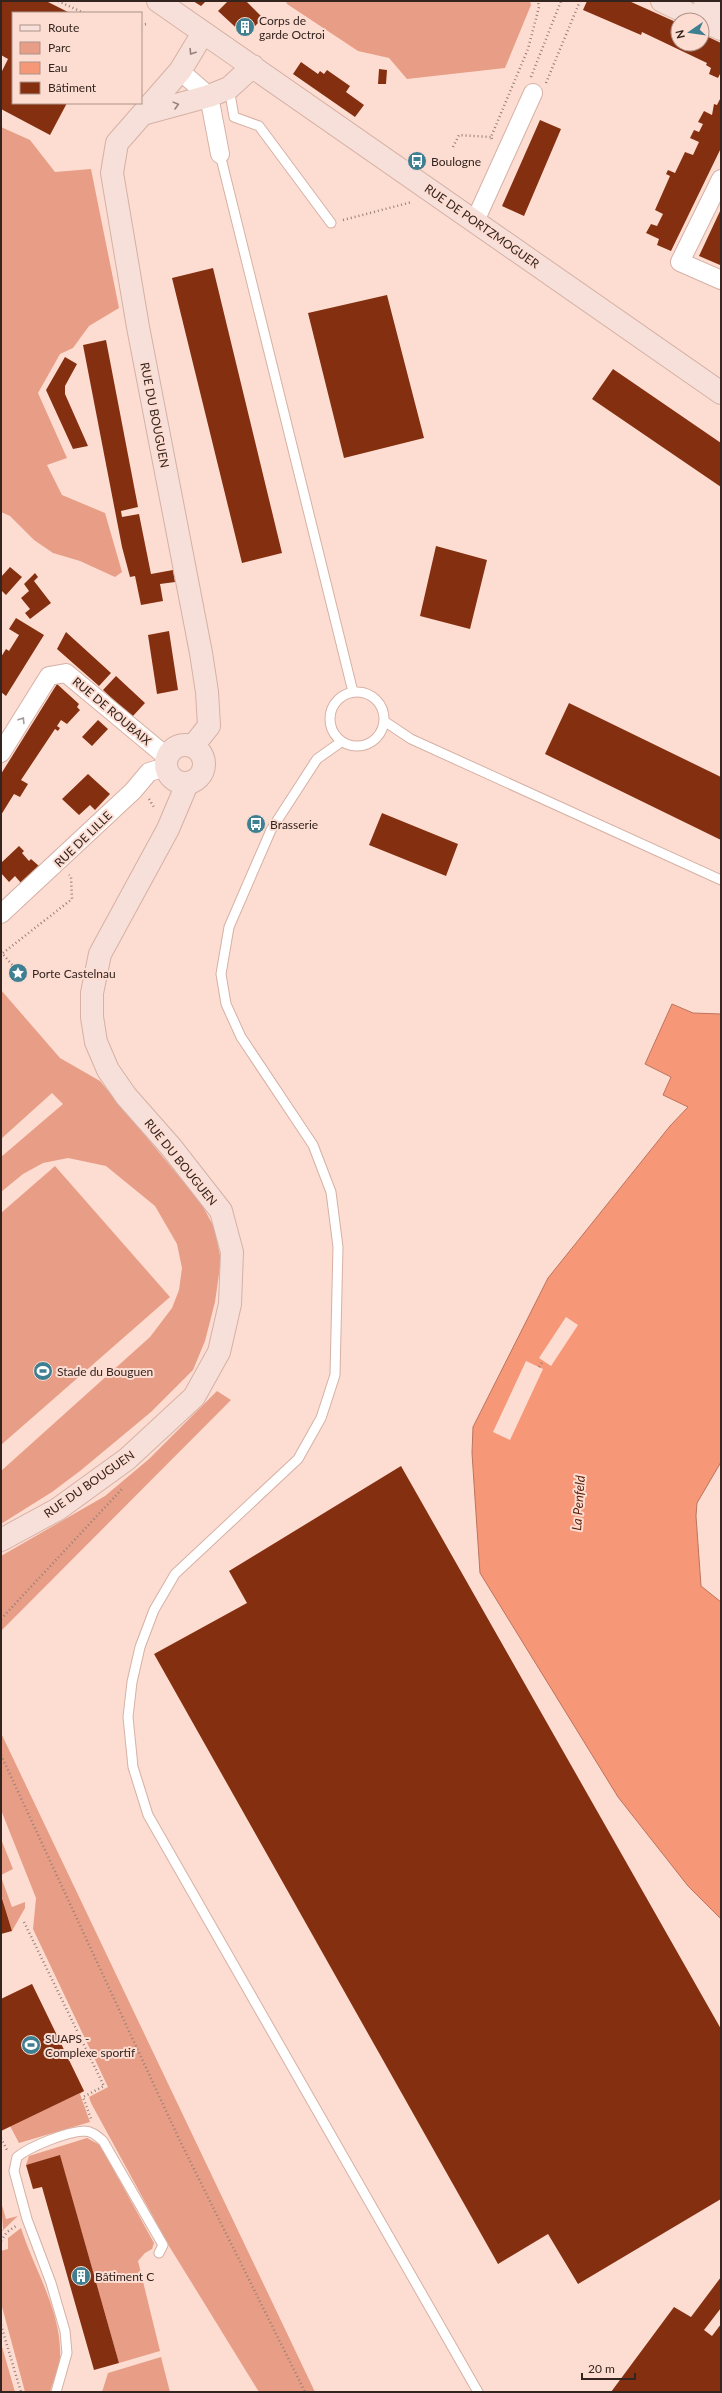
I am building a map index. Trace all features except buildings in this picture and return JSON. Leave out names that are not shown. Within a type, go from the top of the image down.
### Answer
[{"type":"street","name":"RUE DE PORTZMOGUER","points":[[158,1],[721,393]]},
{"type":"street","points":[[662,1],[715,12]]},
{"type":"street","name":"RUE DU BOUGUEN","points":[[193,746],[209,726],[207,692],[201,653],[138,327],[112,173],[117,144],[180,71],[204,33]]},
{"type":"street","points":[[143,114],[209,96],[229,88],[252,66]]},
{"type":"street","points":[[180,71],[209,96],[220,154]]},
{"type":"street","points":[[475,221],[533,93]]},
{"type":"street","points":[[721,179],[680,262],[721,280]]},
{"type":"street","name":"RUE DE ROUBAIX","points":[[1,753],[49,676],[66,673],[166,762]]},
{"type":"street","points":[[181,745],[193,746],[203,757],[204,767],[198,778],[187,784],[177,782],[170,777],[166,762],[172,750],[181,745]]},
{"type":"street","name":"RUE DE LILLE","points":[[1,914],[133,791],[149,772],[166,762]]},
{"type":"street","name":"RUE DU BOUGUEN","points":[[1,1540],[58,1508],[127,1459],[194,1397],[220,1346],[230,1304],[232,1252],[221,1211],[171,1147],[126,1096],[108,1070],[96,1042],[92,1017],[92,993],[100,954],[168,829],[187,784]]},
{"type":"lane","points":[[229,88],[234,117],[259,126],[331,223]]},
{"type":"lane","points":[[220,154],[353,692]]},
{"type":"lane","points":[[353,692],[364,693],[372,696],[383,712],[384,721],[382,731],[369,745],[350,746],[341,742],[331,728],[329,718],[332,708],[344,695],[353,692]]},
{"type":"lane","points":[[384,721],[411,740],[721,880]]},
{"type":"lane","points":[[341,742],[317,759],[271,830],[229,927],[221,974],[226,1004],[241,1037],[313,1145],[331,1192],[338,1247],[335,1375],[320,1418],[298,1459],[175,1574],[154,1610],[140,1647],[132,1682],[128,1717],[133,1767],[148,1815],[478,2392]]},
{"type":"lane","points":[[56,2392],[67,2353],[65,2332],[51,2283],[27,2219],[14,2171],[17,2157],[32,2147],[71,2134],[85,2131],[95,2133],[102,2141],[163,2244],[159,2253]]},
{"type":"path","points":[[58,1],[82,12]]},
{"type":"path","points":[[490,137],[528,49],[539,8],[538,1]]},
{"type":"path","points":[[561,1],[529,83],[533,93],[544,88],[580,1]]},
{"type":"path","points":[[142,25],[146,24]]},
{"type":"path","points":[[453,147],[459,135],[490,137],[496,143]]},
{"type":"path","points":[[331,223],[415,201]]},
{"type":"path","points":[[133,791],[147,796],[156,810]]},
{"type":"path","points":[[14,967],[2,953],[72,899],[71,877],[67,874]]},
{"type":"path","points":[[539,1367],[543,1361]]},
{"type":"path","points":[[1,1618],[123,1488]]},
{"type":"path","points":[[1,1755],[180,2141],[305,2392]]},
{"type":"path","points":[[24,1922],[104,2086],[83,2097],[95,2133]]},
{"type":"path","points":[[1,2241],[7,2232],[27,2219]]},
{"type":"path","points":[[1,2325],[21,2392]]},
{"type":"green space","points":[[286,1],[530,1],[531,5],[505,68],[407,79],[389,58],[358,51],[287,4]]},
{"type":"green space","points":[[1,127],[30,140],[55,172],[91,169],[119,308],[89,326],[73,348],[60,354],[38,393],[67,458],[47,465],[62,495],[105,513],[122,572],[115,577],[80,561],[53,553],[34,540],[10,516],[1,512]]},
{"type":"green space","points":[[1,990],[60,1058],[100,1081],[201,1203],[214,1227],[221,1260],[215,1302],[205,1341],[193,1370],[151,1412],[80,1471],[52,1492],[1,1524],[1,1471],[150,1337],[172,1308],[179,1290],[182,1268],[177,1244],[155,1206],[106,1166],[68,1158],[43,1163],[23,1174],[1,1192],[1,1157],[63,1104],[52,1093],[1,1139]]},
{"type":"green space","name":"Stade du Bouguen","points":[[55,1166],[170,1297],[1,1445],[1,1213]]},
{"type":"green space","points":[[217,1391],[231,1400],[1,1631],[1,1556],[105,1496],[149,1459]]},
{"type":"green space","points":[[1,1733],[315,2392],[259,2392],[169,2246],[91,2103],[89,2097],[108,2087],[33,1929],[36,1898],[1,1810]]},
{"type":"green space","points":[[1,1839],[13,1869],[1,1875]]},
{"type":"green space","points":[[1,1877],[12,1907],[25,1902],[25,1908],[12,1931],[1,1894]]},
{"type":"green space","name":"SUAPS - Complexe sportif","points":[[32,1984],[84,2091],[80,2094],[90,2122],[19,2143],[10,2126],[1,1999]]},
{"type":"green space","points":[[87,2138],[100,2145],[154,2243],[152,2249],[145,2253],[138,2261],[160,2351],[119,2363],[60,2156],[26,2165],[29,2156]]},
{"type":"green space","points":[[1,2202],[6,2219],[18,2216],[1,2232],[3,2229]]},
{"type":"green space","points":[[21,2228],[52,2307],[57,2324],[60,2357],[50,2392],[25,2392],[1,2303],[1,2251],[8,2249],[8,2238]]},
{"type":"green space","points":[[1,2343],[15,2392],[1,2392]]},
{"type":"green space","points":[[161,2357],[170,2392],[102,2392],[108,2373]]},
{"type":"water","name":"La Penfeld","points":[[672,1004],[693,1013],[721,1014],[721,1462],[697,1503],[696,1516],[701,1586],[721,1602],[721,1919],[688,1886],[618,1797],[480,1573],[472,1453],[473,1427],[548,1278],[670,1126],[688,1107],[663,1095],[671,1077],[645,1064]]},
{"type":"pier","points":[[566,1317],[578,1325],[551,1366],[539,1358]]},
{"type":"pier","points":[[526,1361],[543,1369],[510,1440],[493,1432]]},
{"type":"place","name":"Corps de garde Octroi","points":[[245,27]]},
{"type":"place","name":"Boulogne","points":[[417,161]]},
{"type":"place","name":"Brasserie","points":[[256,824]]},
{"type":"place","name":"Porte Castelnau","points":[[18,973]]},
{"type":"place","name":"Stade du Bouguen","points":[[43,1371]]},
{"type":"place","name":"SUAPS - Complexe sportif","points":[[31,2045]]},
{"type":"place","name":"Bâtiment C","points":[[81,2276]]}]
